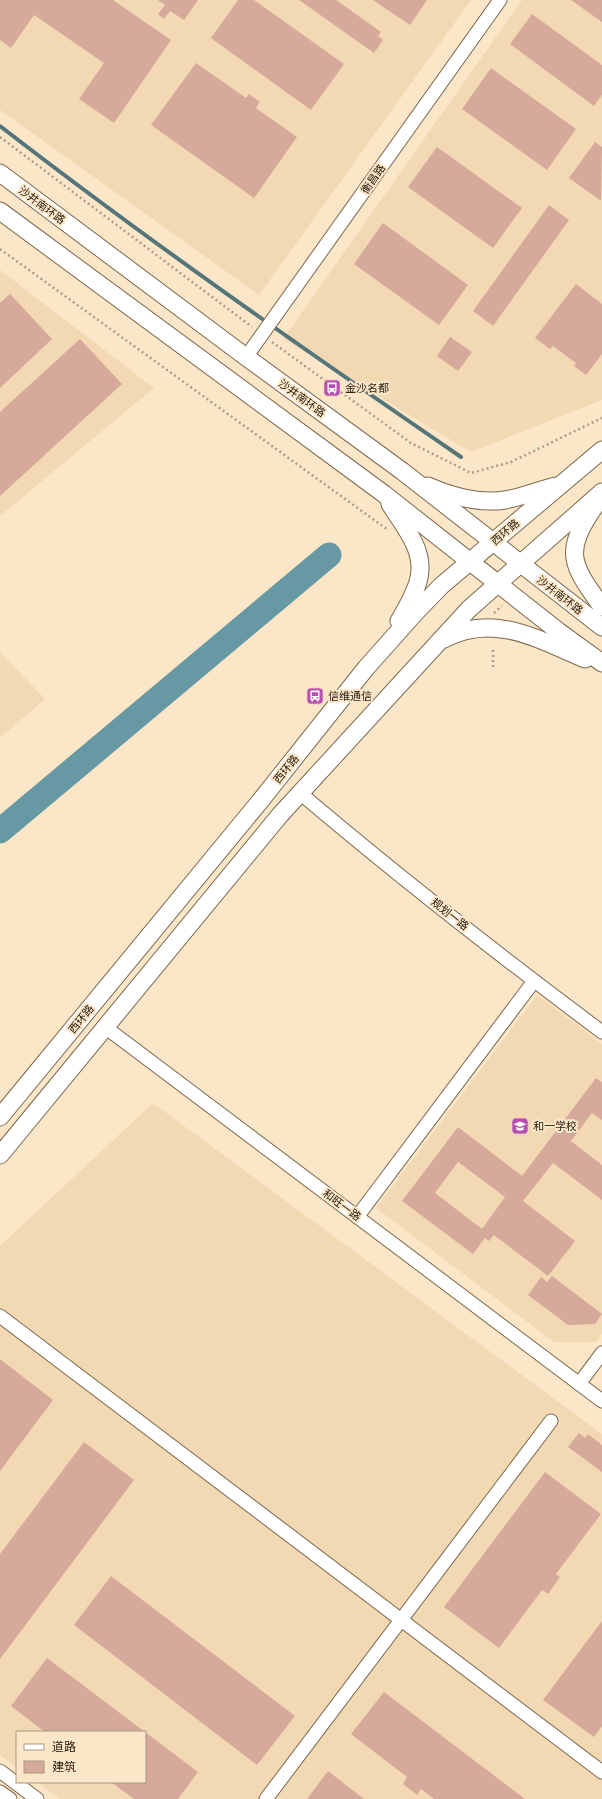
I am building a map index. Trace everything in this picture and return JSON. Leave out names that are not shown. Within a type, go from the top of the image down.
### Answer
[{"type":"main road","name":"沙井南环路","points":[[0,173],[246,357],[402,471],[602,627]]},
{"type":"main road","points":[[0,211],[384,494],[498,584],[602,663]]},
{"type":"main road","name":"西环路","points":[[0,1118],[390,640],[441,586],[602,450]]},
{"type":"main road","points":[[402,471],[435,489],[475,499],[504,500],[560,485]]},
{"type":"main road","points":[[0,1155],[275,821],[300,793],[469,609],[602,492]]},
{"type":"main road","points":[[384,494],[415,544],[419,556],[420,570],[418,583],[390,640]]},
{"type":"main road","points":[[602,497],[583,523],[575,546],[577,570],[602,607]]},
{"type":"main road","points":[[438,642],[460,632],[472,629],[510,629],[524,633],[602,666]]},
{"type":"street","name":"衡昌路","points":[[246,357],[500,0]]},
{"type":"street","name":"规划一路","points":[[300,793],[350,835],[534,982],[602,1032]]},
{"type":"street","points":[[357,1217],[534,982]]},
{"type":"street","name":"和旺一路","points":[[105,1027],[602,1401]]},
{"type":"street","points":[[0,1316],[602,1772]]},
{"type":"street","points":[[579,1384],[602,1353]]},
{"type":"street","points":[[266,1799],[551,1421]]},
{"type":"street","points":[[0,1771],[37,1799]]},
{"type":"street","points":[[0,1792],[10,1799]]},
{"type":"path","points":[[0,137],[262,334],[411,443],[471,473],[511,462],[602,418]]},
{"type":"path","points":[[0,249],[390,531]]},
{"type":"path","points":[[493,614],[507,602]]},
{"type":"path","points":[[493,650],[493,667]]},
{"type":"shaded area","points":[[0,0],[471,0],[259,295],[0,110]]},
{"type":"shaded area","points":[[522,0],[602,0],[602,400],[471,452],[283,339]]},
{"type":"shaded area","points":[[0,270],[154,388],[0,516]]},
{"type":"shaded area","points":[[0,652],[45,699],[0,738]]},
{"type":"shaded area","name":"和一学校","points":[[537,995],[602,1044],[602,1334],[596,1342],[554,1342],[376,1208]]},
{"type":"shaded area","points":[[153,1103],[602,1434],[602,1799],[60,1799],[38,1783],[146,1783],[146,1731],[16,1731],[16,1766],[0,1755],[0,1246]]},
{"type":"building","points":[[0,0],[113,0],[171,40],[114,123],[79,99],[104,63],[34,15],[11,48],[0,40]]},
{"type":"building","points":[[158,0],[198,0],[184,20],[170,11],[164,19],[158,14],[165,5]]},
{"type":"building","points":[[238,0],[254,0],[344,64],[311,110],[211,38]]},
{"type":"building","points":[[299,0],[336,0],[381,32],[378,36],[383,40],[374,53]]},
{"type":"building","points":[[373,0],[427,0],[410,25]]},
{"type":"building","points":[[571,0],[602,0],[602,22]]},
{"type":"building","points":[[532,14],[602,65],[602,95],[594,106],[510,44]]},
{"type":"building","points":[[196,63],[246,98],[249,94],[260,102],[256,108],[297,137],[254,198],[151,125]]},
{"type":"building","points":[[491,68],[576,129],[547,170],[462,109]]},
{"type":"building","points":[[595,142],[602,147],[601,201],[569,178]]},
{"type":"building","points":[[437,147],[522,208],[493,248],[408,187]]},
{"type":"building","points":[[549,205],[569,220],[493,326],[473,311]]},
{"type":"building","points":[[383,223],[468,285],[439,325],[354,264]]},
{"type":"building","points":[[576,284],[602,304],[602,354],[586,375],[574,366],[576,363],[553,346],[550,349],[535,338]]},
{"type":"building","points":[[10,294],[52,339],[0,388],[0,303]]},
{"type":"building","points":[[450,337],[472,352],[458,371],[437,356]]},
{"type":"building","points":[[80,339],[122,384],[0,496],[0,412]]},
{"type":"building","points":[[596,1078],[602,1082],[602,1120],[592,1113],[571,1141],[602,1165],[602,1200],[553,1163],[523,1201],[575,1241],[548,1276],[494,1235],[489,1241],[485,1238],[473,1254],[402,1201],[458,1127],[522,1176]],"holes":[[[458,1162],[505,1197],[482,1229],[435,1193]]]},
{"type":"building","points":[[552,1276],[602,1314],[595,1324],[568,1325],[528,1295],[541,1277],[547,1282]]},
{"type":"building","points":[[0,1359],[53,1400],[0,1471]]},
{"type":"building","points":[[579,1433],[585,1438],[588,1434],[602,1445],[602,1472],[568,1447]]},
{"type":"building","points":[[84,1442],[134,1480],[0,1659],[0,1554]]},
{"type":"building","points":[[545,1472],[601,1514],[556,1574],[560,1577],[548,1594],[542,1590],[499,1648],[444,1607]]},
{"type":"building","points":[[111,1576],[295,1716],[257,1765],[74,1625]]},
{"type":"building","points":[[602,1621],[602,1726],[594,1737],[543,1700]]},
{"type":"building","points":[[47,1658],[144,1731],[44,1731],[11,1706]]},
{"type":"building","points":[[384,1692],[525,1799],[434,1799],[421,1789],[417,1795],[403,1784],[407,1777],[351,1734]]},
{"type":"building","points":[[146,1733],[198,1772],[178,1799],[134,1799],[112,1783],[146,1783]]},
{"type":"building","points":[[328,1771],[364,1799],[307,1799]]},
{"type":"waterway","points":[[0,126],[113,212],[228,295],[461,457]]},
{"type":"waterway","points":[[0,831],[329,555]]},
{"type":"place","name":"金沙名都","points":[[332,388]]},
{"type":"place","name":"信维通信","points":[[315,696]]},
{"type":"place","name":"和一学校","points":[[520,1126]]}]
